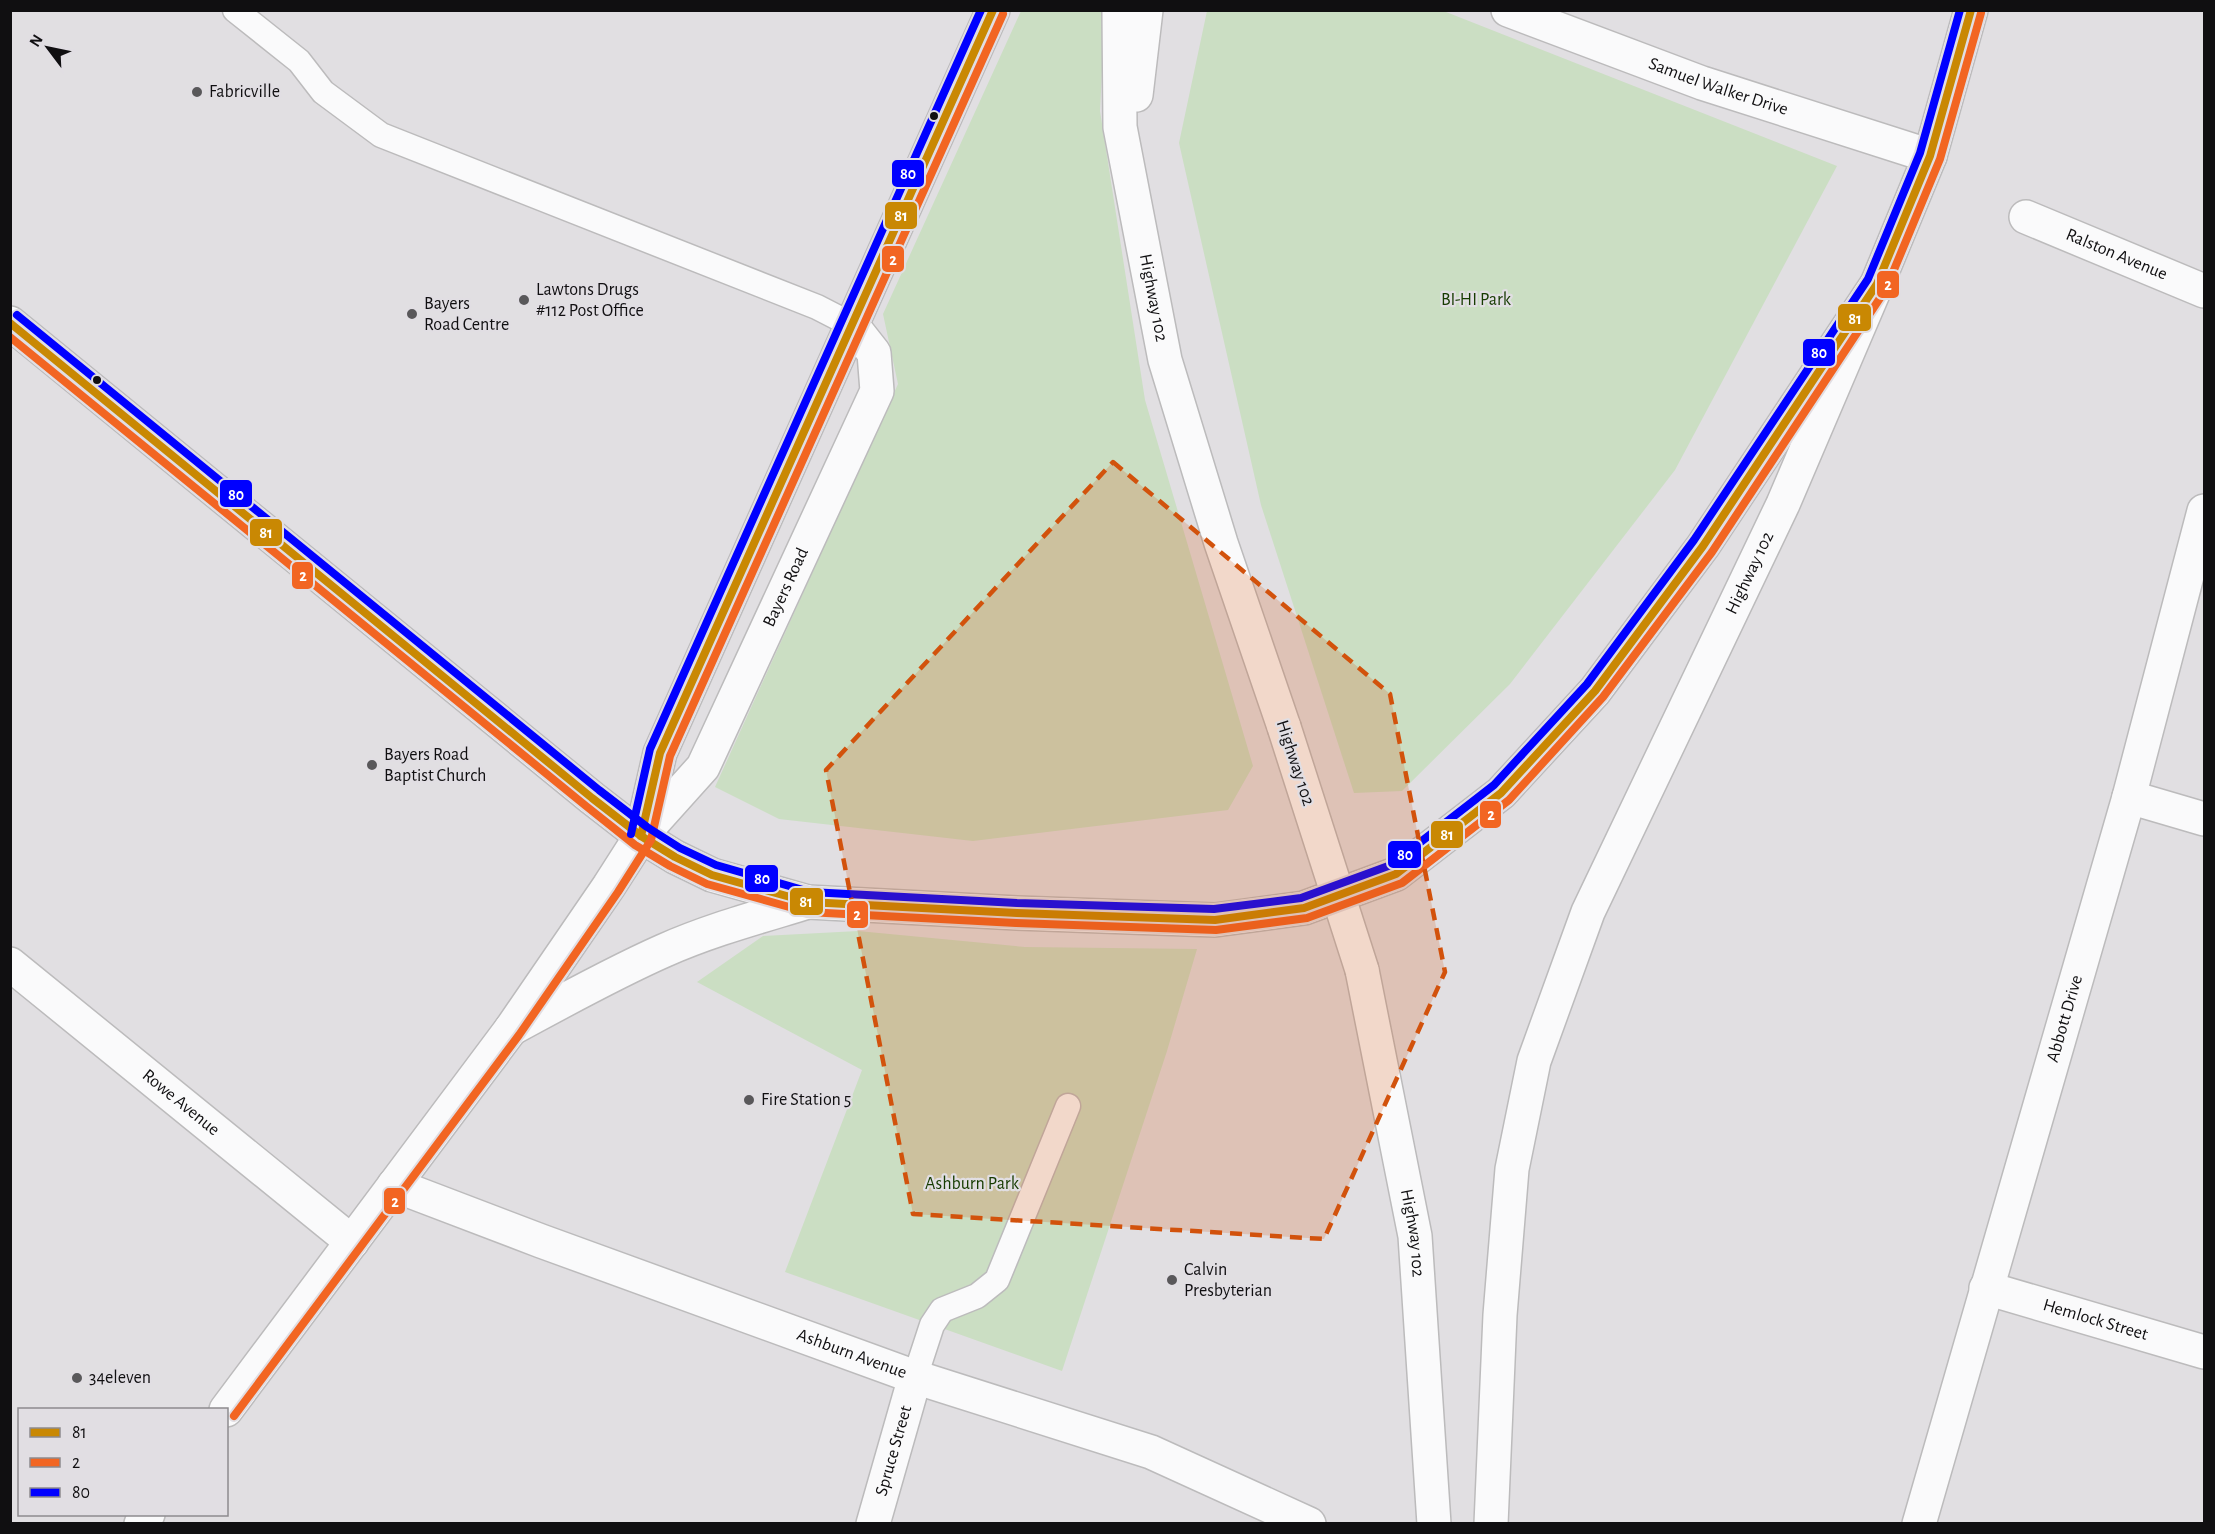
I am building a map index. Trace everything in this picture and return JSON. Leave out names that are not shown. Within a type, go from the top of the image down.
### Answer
[{"type":"main road","name":"Bayers Road","points":[[641,836],[660,753],[993,10]]},
{"type":"main road","name":"Highway 102","points":[[1119,10],[1120,127],[1165,360],[1221,543],[1284,727],[1362,970],[1415,1236],[1434,1522]]},
{"type":"main road","points":[[1140,236],[1136,94],[1146,10]]},
{"type":"main road","name":"Samuel Walker Drive","points":[[1508,10],[1702,83],[1930,156]]},
{"type":"main road","points":[[10,323],[592,798],[641,836],[675,857],[712,875],[808,902],[1215,920],[1304,908],[1395,874],[1501,794],[1595,691],[1703,546],[1877,284],[1930,156],[1971,10]]},
{"type":"main road","name":"Ralston Avenue","points":[[2026,217],[2205,291]]},
{"type":"main road","name":"Highway 102","points":[[1491,1524],[1500,1315],[1512,1169],[1534,1061],[1588,912],[1783,504],[1877,284]]},
{"type":"main road","name":"Bayers Road","points":[[228,1408],[511,1029],[641,836],[704,768],[877,391],[874,353],[852,325]]},
{"type":"main road","name":"Abbott Drive","points":[[1919,1524],[2128,797],[2205,511]]},
{"type":"main road","points":[[2128,797],[2205,819]]},
{"type":"main road","points":[[511,1029],[596,983],[664,951],[732,924],[808,902]]},
{"type":"main road","name":"Rowe Avenue","points":[[10,964],[352,1242]]},
{"type":"main road","name":"Ashburn Avenue","points":[[394,1185],[915,1377],[1151,1452],[1309,1524]]},
{"type":"main road","name":"Hemlock Street","points":[[1986,1288],[2205,1352]]},
{"type":"main road","name":"Spruce Street","points":[[873,1524],[915,1377]]},
{"type":"lane","points":[[235,10],[299,61],[323,92],[381,135],[818,307],[852,325]]},
{"type":"lane","points":[[915,1377],[932,1325],[942,1310],[977,1296],[997,1280],[1068,1106]]},
{"type":"highlighted area","points":[[1113,462],[1390,694],[1445,972],[1324,1239],[913,1214],[826,770]]},
{"type":"green space","name":"BI-HI Park","points":[[1441,10],[1837,166],[1675,470],[1510,684],[1402,791],[1354,793],[1261,505],[1179,143],[1207,11]]},
{"type":"green space","points":[[1021,11],[1105,11],[1100,111],[1145,400],[1253,766],[1228,810],[973,841],[779,819],[715,787],[898,384],[883,314]]},
{"type":"green space","name":"Ashburn Park","points":[[858,931],[1025,947],[1197,949],[1167,1051],[1062,1371],[785,1272],[862,1070],[697,982],[763,936]]},
{"type":"transit line","name":"80","points":[[631,834],[650,749],[981,10]]},
{"type":"transit line","name":"81","points":[[641,836],[660,753],[993,10]]},
{"type":"transit line","name":"80","points":[[17,315],[599,790],[647,827],[680,848],[716,865],[810,892],[1017,903],[1214,909],[1301,898],[1391,865],[1494,785],[1587,684],[1694,540],[1868,279],[1920,153],[1960,10]]},
{"type":"transit line","name":"81","points":[[10,323],[592,798],[641,836],[675,857],[712,875],[808,902],[1215,920],[1304,908],[1396,874],[1501,793],[1595,691],[1703,546],[1877,284],[1930,156],[1971,10]]},
{"type":"transit line","name":"2","points":[[10,337],[635,845],[707,884],[807,912],[1016,923],[1216,930],[1307,918],[1402,883],[1509,800],[1603,697],[1712,552],[1886,289],[1940,159],[1981,13]]},
{"type":"transit line","name":"2","points":[[234,1416],[519,1035],[618,892],[651,840],[670,756],[1003,14]]},
{"type":"place","name":"Fabricville","points":[[197,92]]},
{"type":"place","name":"Lawtons Drugs #112 Post Office","points":[[524,300]]},
{"type":"place","name":"Bayers Road Centre","points":[[412,314]]},
{"type":"place","name":"Bayers Road Baptist Church","points":[[372,765]]},
{"type":"place","name":"Fire Station 5","points":[[749,1100]]},
{"type":"place","name":"Calvin Presbyterian","points":[[1172,1280]]},
{"type":"place","name":"34eleven","points":[[77,1378]]}]
